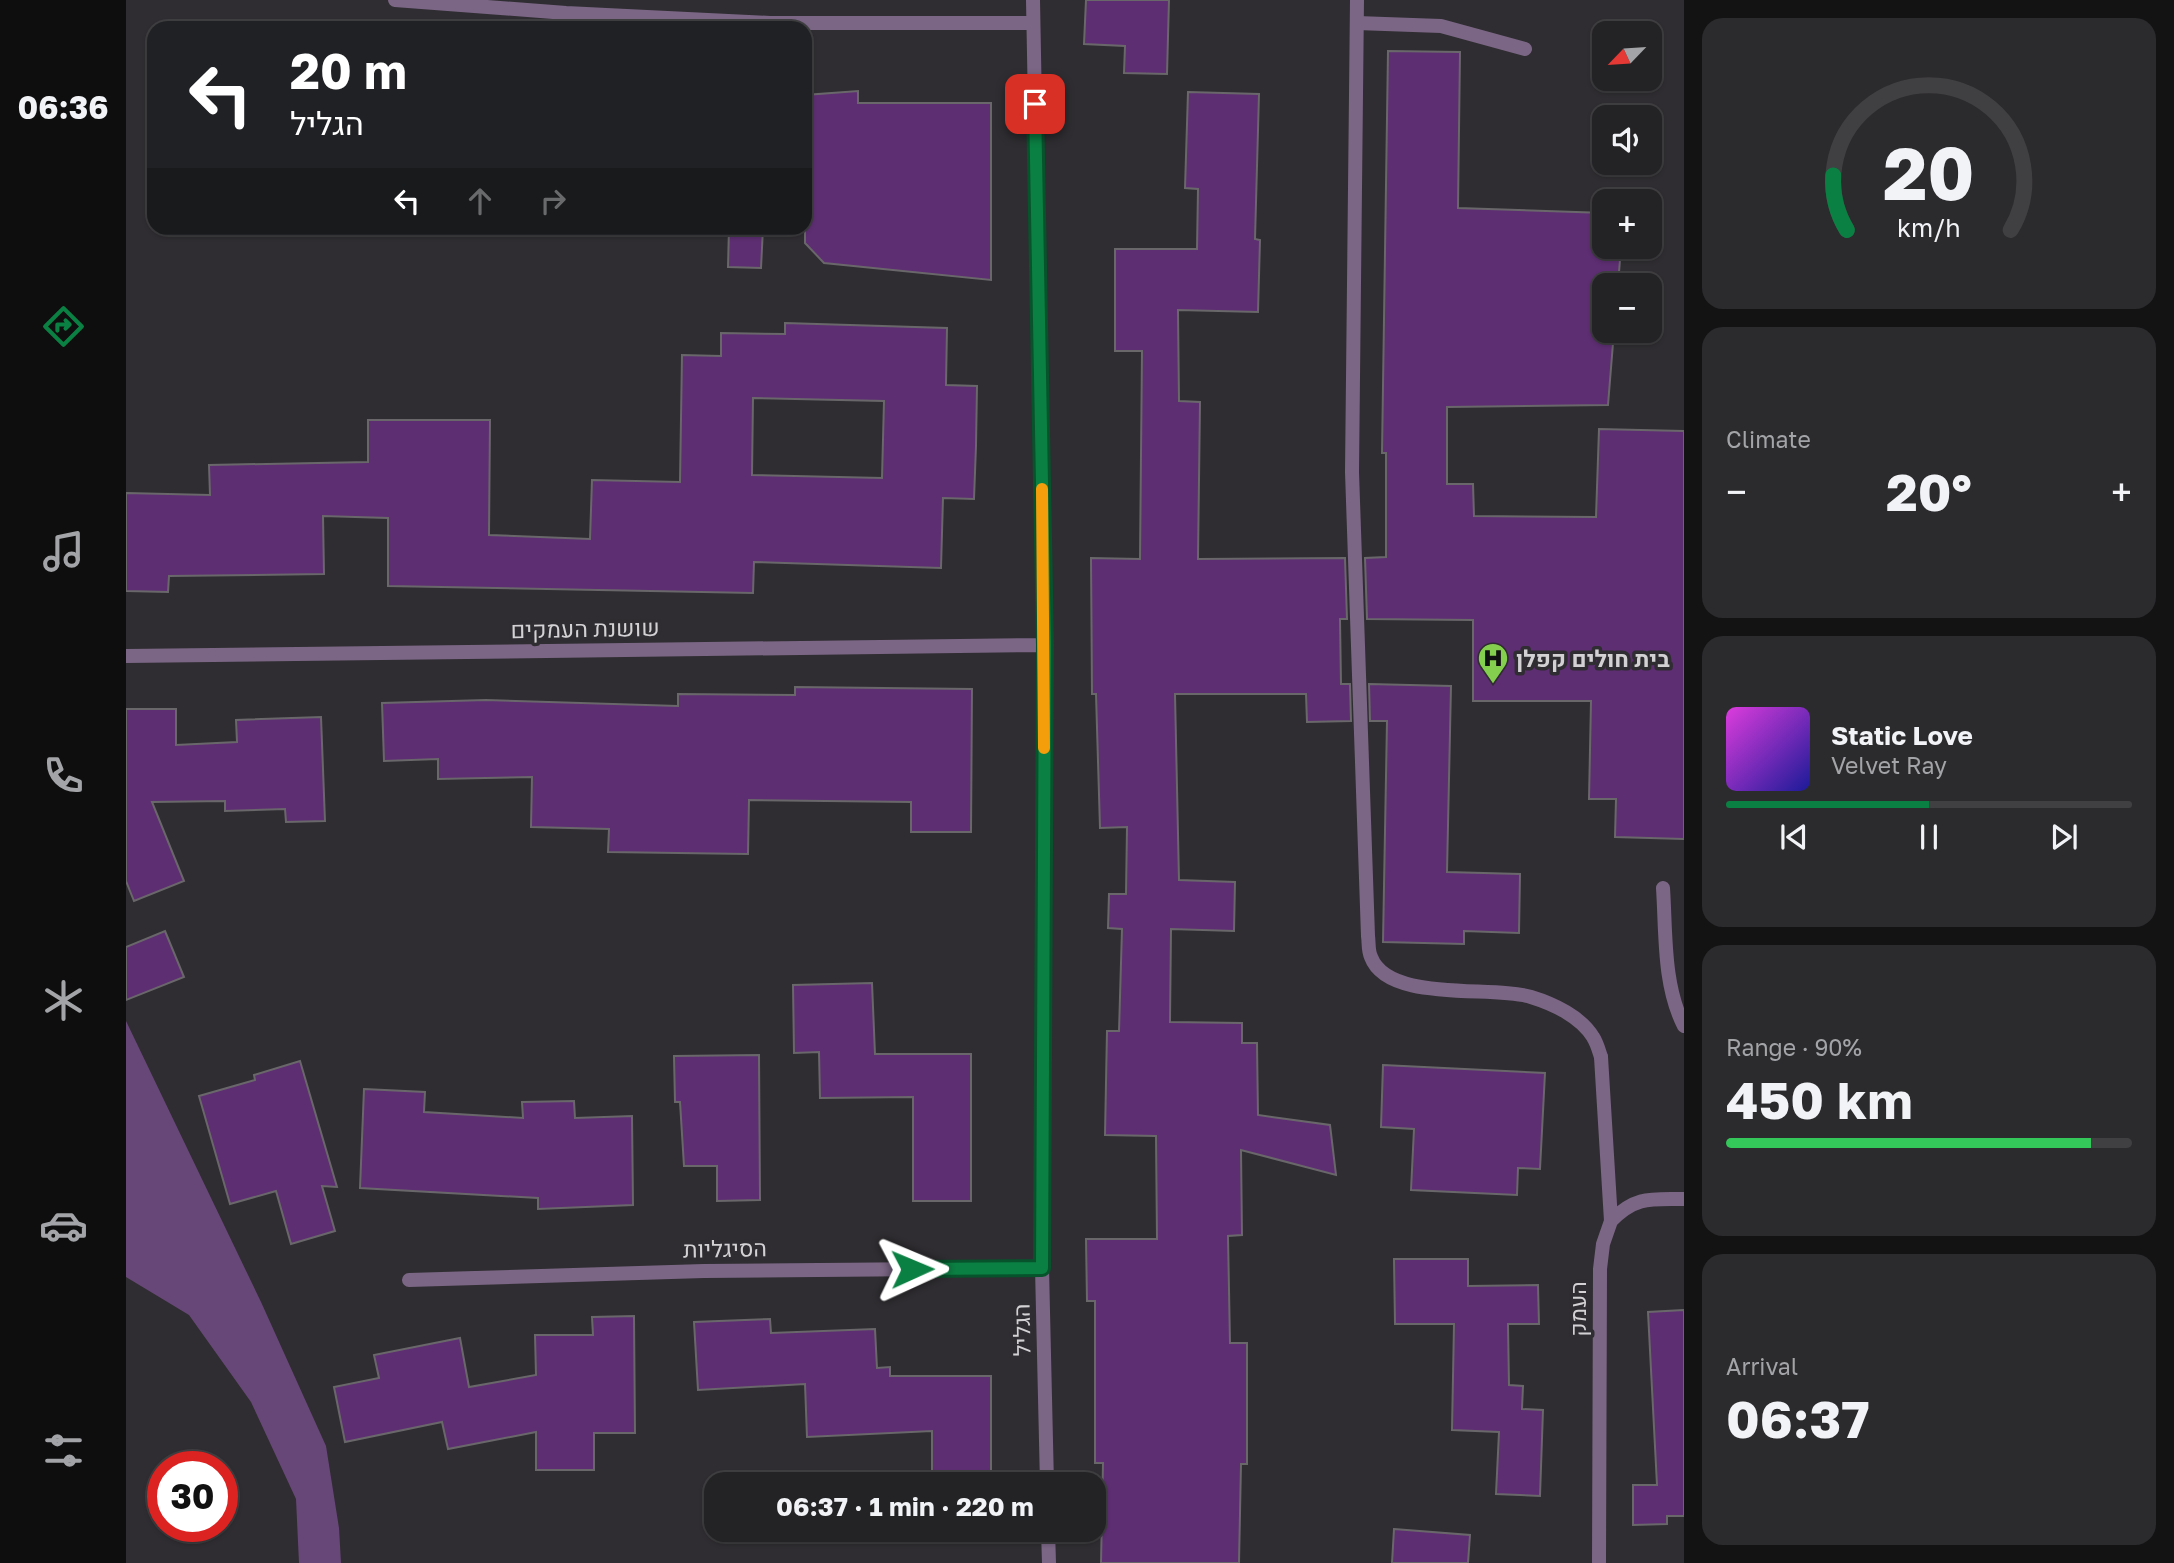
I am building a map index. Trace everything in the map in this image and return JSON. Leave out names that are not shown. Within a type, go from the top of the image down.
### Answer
[{"type":"street","points":[[395,0],[566,13],[729,21]]},
{"type":"street","name":"הגליל","points":[[1033,0],[1045,645],[1042,1268],[1047,1472]]},
{"type":"street","points":[[1357,0],[1357,23],[1441,26],[1525,49]]},
{"type":"street","points":[[812,23],[1033,23]]},
{"type":"street","name":"העמק","points":[[1357,23],[1352,472],[1368,936],[1371,958],[1383,973],[1407,986],[1530,996],[1563,1010],[1579,1021],[1594,1037],[1601,1057],[1611,1222],[1603,1244],[1600,1269],[1599,1563]]},
{"type":"street","name":"שושנת העמקים","points":[[126,656],[1045,645]]},
{"type":"street","points":[[1663,888],[1669,974],[1675,1008],[1684,1026]]},
{"type":"street","points":[[1611,1222],[1625,1207],[1642,1200],[1684,1199]]},
{"type":"street","name":"הסיגליות","points":[[409,1280],[704,1271],[1042,1268]]},
{"type":"street","points":[[1048,1542],[1049,1563]]},
{"type":"shaded area","points":[[126,1021],[261,1302],[326,1446],[339,1528],[341,1563],[299,1563],[296,1499],[251,1402],[189,1315],[126,1277]]},
{"type":"building","points":[[1086,0],[1169,0],[1167,74],[1124,73],[1125,46],[1084,44]]},
{"type":"building","points":[[1388,51],[1460,52],[1458,208],[1592,213],[1592,259],[1620,259],[1619,273],[1592,273],[1592,343],[1613,343],[1608,405],[1447,407],[1447,484],[1473,484],[1474,516],[1596,517],[1599,429],[1684,431],[1684,839],[1615,837],[1616,799],[1589,799],[1591,701],[1473,701],[1473,620],[1367,619],[1365,558],[1386,557],[1386,453],[1382,453]]},
{"type":"building","points":[[858,91],[858,103],[991,103],[991,280],[824,263],[805,243],[805,235],[812,235],[812,94]]},
{"type":"building","points":[[1188,92],[1259,94],[1255,239],[1260,240],[1258,312],[1178,310],[1179,401],[1200,402],[1198,559],[1345,558],[1347,619],[1340,619],[1341,684],[1350,684],[1351,721],[1307,722],[1306,694],[1175,694],[1179,880],[1235,882],[1234,931],[1171,929],[1170,1022],[1242,1023],[1242,1043],[1257,1043],[1258,1115],[1330,1125],[1336,1175],[1241,1150],[1242,1235],[1228,1236],[1230,1343],[1247,1343],[1247,1464],[1241,1464],[1239,1563],[1101,1563],[1101,1542],[1106,1542],[1106,1472],[1103,1472],[1103,1463],[1095,1463],[1095,1301],[1087,1301],[1086,1239],[1157,1239],[1156,1136],[1105,1135],[1107,1031],[1119,1031],[1122,929],[1108,928],[1109,894],[1126,894],[1127,827],[1100,828],[1096,694],[1092,694],[1091,558],[1140,559],[1142,351],[1115,351],[1115,249],[1197,249],[1198,189],[1185,188]]},
{"type":"building","points":[[729,235],[763,235],[761,268],[728,267]]},
{"type":"building","points":[[785,323],[947,328],[946,385],[977,386],[976,446],[974,499],[943,498],[941,568],[754,562],[753,593],[388,586],[388,518],[323,516],[324,574],[169,576],[168,592],[126,591],[126,493],[210,495],[209,465],[368,462],[368,420],[490,420],[489,535],[590,539],[592,480],[680,482],[682,355],[721,356],[721,333],[785,334]],"holes":[[[753,398],[884,401],[882,478],[752,475]]]},
{"type":"building","points":[[1369,684],[1451,686],[1447,872],[1520,874],[1519,933],[1464,931],[1464,944],[1383,942],[1387,721],[1370,721]]},
{"type":"building","points":[[795,687],[972,689],[971,832],[911,832],[911,802],[749,800],[748,854],[608,852],[609,829],[531,827],[532,777],[438,779],[438,759],[384,761],[382,703],[486,700],[678,706],[678,694],[795,695]]},
{"type":"building","points":[[126,709],[176,709],[176,745],[237,742],[236,720],[321,717],[325,821],[286,822],[285,809],[225,811],[225,801],[152,802],[184,881],[134,901],[126,881]]},
{"type":"building","points":[[165,931],[184,977],[126,1000],[126,947]]},
{"type":"building","points":[[872,983],[875,1054],[971,1054],[971,1201],[913,1201],[913,1097],[820,1098],[819,1052],[794,1053],[793,985]]},
{"type":"building","points":[[759,1055],[760,1200],[717,1201],[717,1166],[684,1166],[680,1102],[675,1102],[674,1056]]},
{"type":"building","points":[[300,1061],[337,1187],[322,1186],[335,1231],[291,1244],[276,1191],[230,1204],[199,1096],[255,1080],[254,1075]]},
{"type":"building","points":[[1383,1065],[1545,1073],[1540,1169],[1518,1168],[1517,1195],[1411,1190],[1414,1129],[1381,1127]]},
{"type":"building","points":[[364,1089],[425,1092],[424,1112],[523,1118],[522,1102],[574,1101],[575,1118],[632,1116],[633,1205],[538,1209],[538,1198],[360,1188]]},
{"type":"building","points":[[1394,1259],[1468,1259],[1468,1286],[1538,1285],[1539,1324],[1508,1324],[1509,1385],[1523,1386],[1522,1409],[1543,1410],[1540,1496],[1496,1494],[1499,1432],[1452,1430],[1454,1324],[1395,1324]]},
{"type":"building","points":[[1684,1310],[1684,1516],[1667,1516],[1667,1524],[1633,1525],[1633,1485],[1657,1485],[1648,1312]]},
{"type":"building","points":[[634,1316],[635,1433],[594,1433],[594,1470],[536,1470],[536,1432],[448,1449],[442,1422],[345,1442],[334,1387],[379,1378],[374,1355],[460,1338],[469,1387],[536,1375],[535,1335],[593,1335],[592,1317]]},
{"type":"building","points":[[770,1319],[771,1333],[875,1329],[877,1368],[890,1367],[890,1376],[991,1376],[991,1472],[932,1472],[932,1431],[807,1437],[805,1384],[698,1390],[694,1322]]},
{"type":"building","points":[[1394,1529],[1470,1535],[1468,1563],[1392,1563]]},
{"type":"building","points":[[992,1542],[992,1543],[955,1543]]},
{"type":"slow traffic","points":[[1042,489],[1044,748]]},
{"type":"place","name":"בית חולים קפלן","points":[[1493,685]]},
{"type":"route","points":[[912,1269],[1042,1268],[1045,645],[1035,104]]}]
